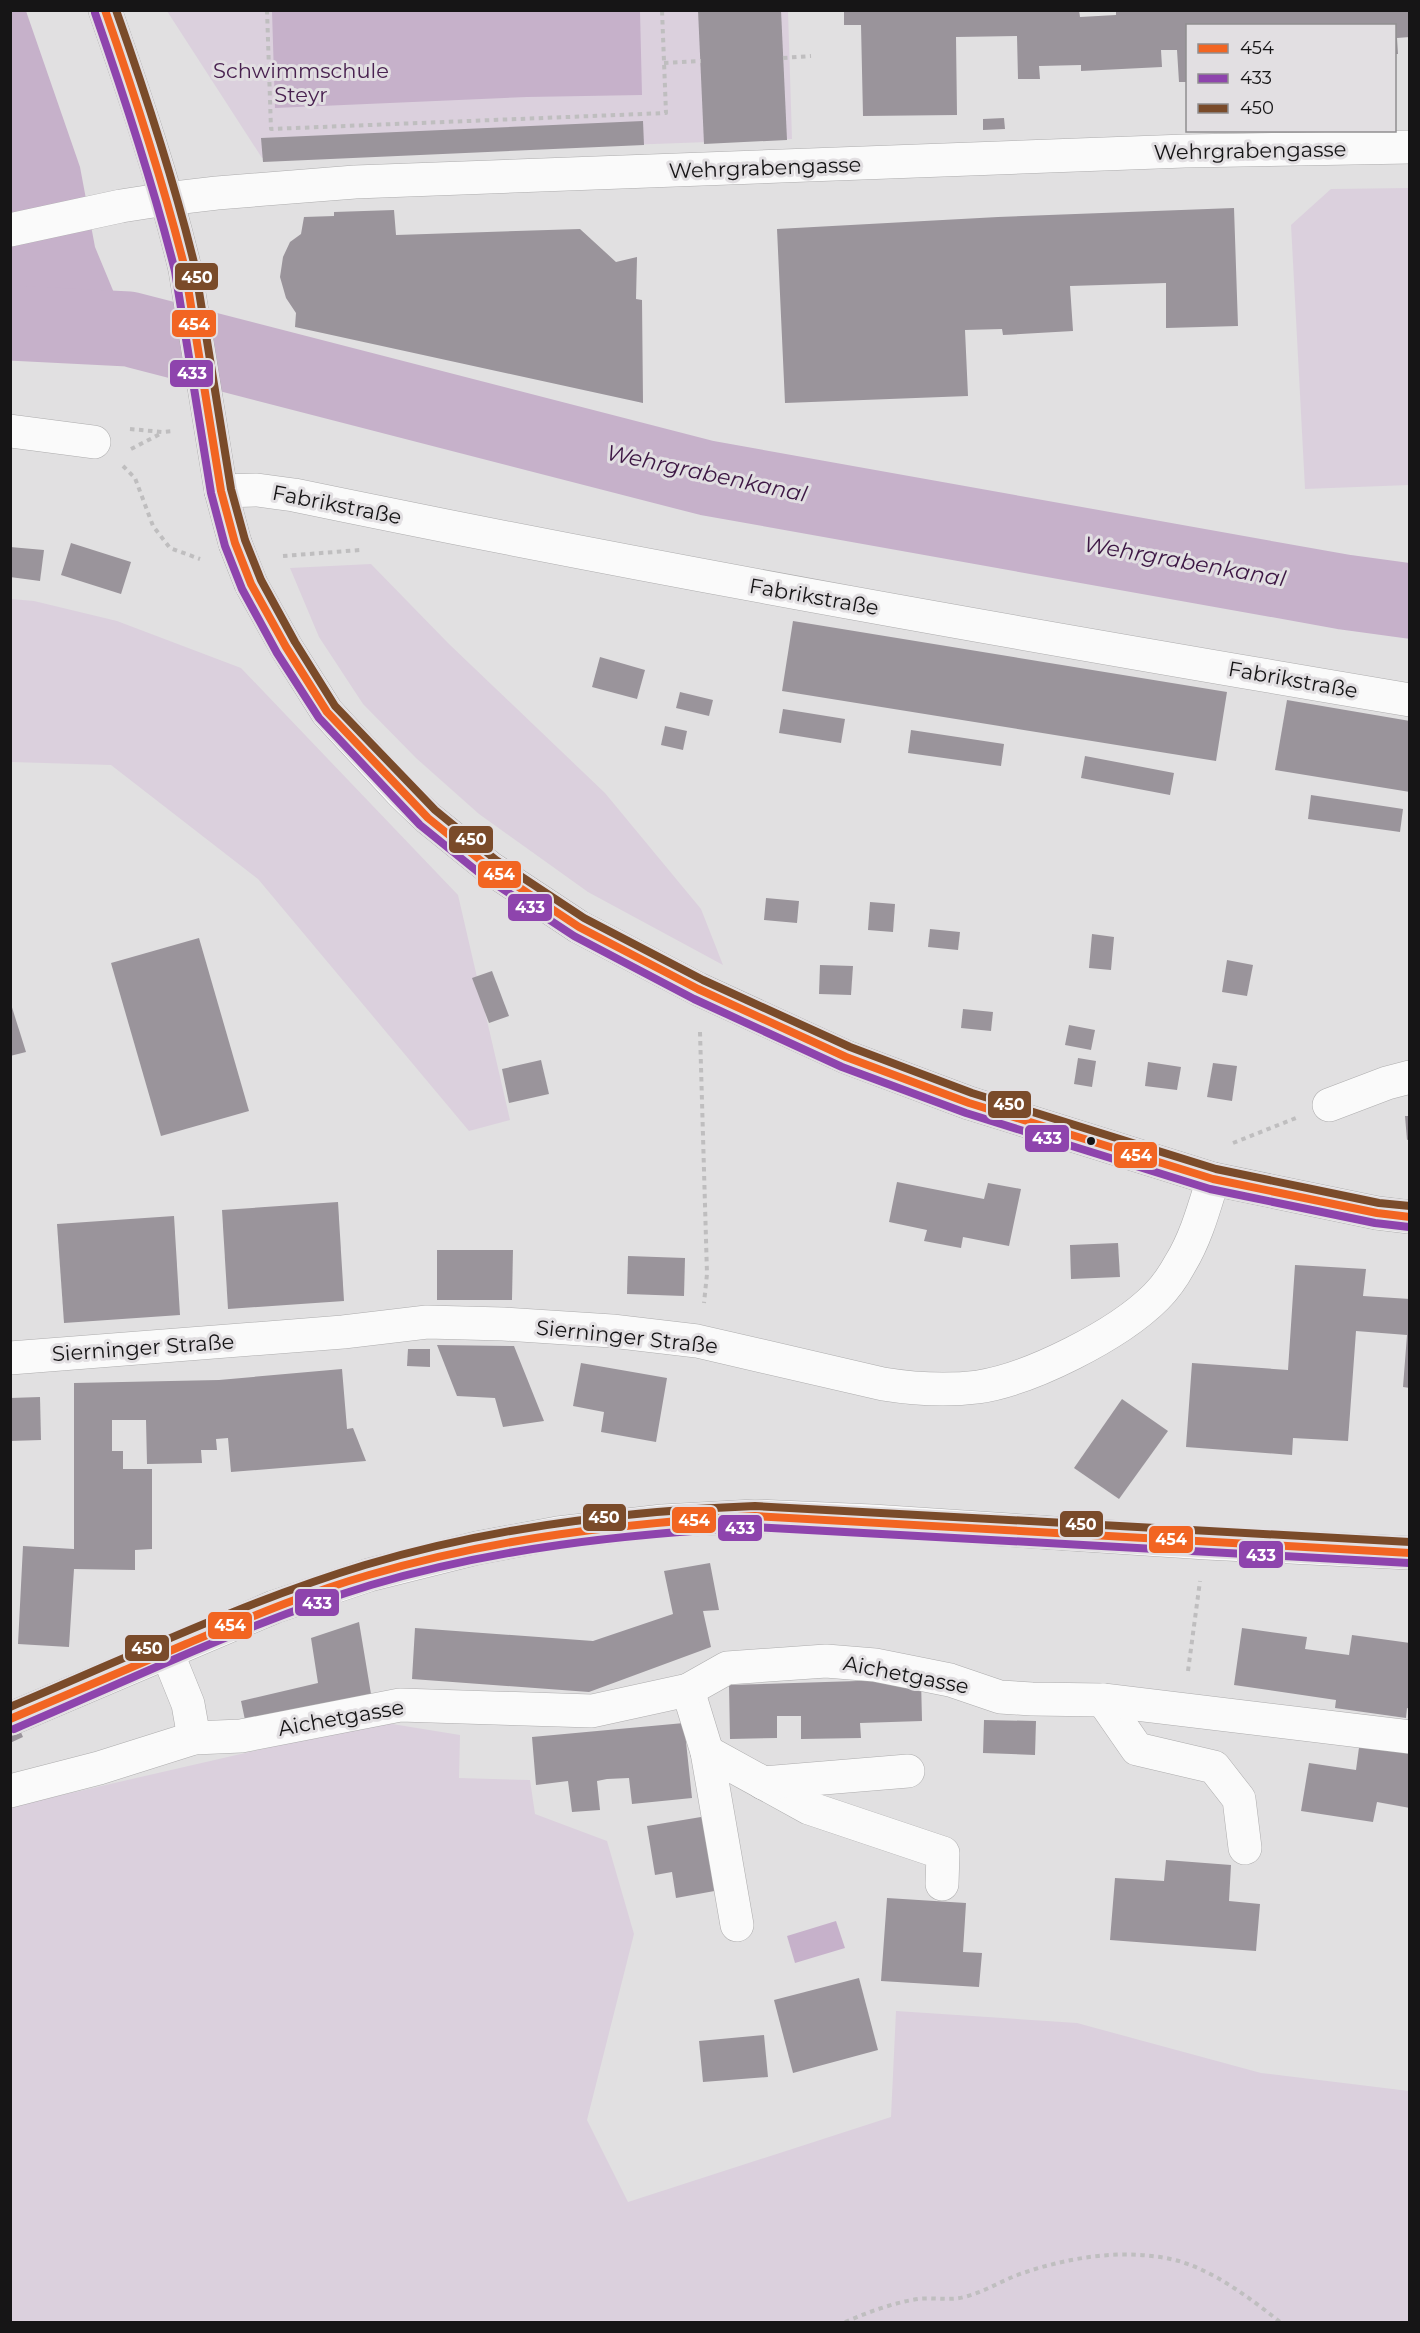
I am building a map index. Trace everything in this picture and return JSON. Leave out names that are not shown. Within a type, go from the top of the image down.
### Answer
[{"type":"street","points":[[105,10],[149,136],[185,269],[221,491],[235,543],[251,584],[286,647],[327,712],[428,818],[490,868],[579,927],[698,989],[846,1057],[958,1099],[1213,1179],[1410,1218]]},
{"type":"street","name":"Wehrgrabengasse","points":[[10,230],[121,206],[217,193],[355,182],[1185,151],[1410,147]]},
{"type":"street","points":[[10,431],[105,450]]},
{"type":"street","name":"Fabrikstraße","points":[[221,491],[257,490],[294,495],[785,592],[1410,700]]},
{"type":"street","points":[[1329,1105],[1410,1077]]},
{"type":"street","name":"Sierninger Straße","points":[[10,1358],[343,1332],[428,1322],[503,1324],[612,1331],[697,1341],[912,1389],[979,1387],[1017,1377],[1068,1355],[1124,1324],[1157,1297],[1180,1265],[1196,1231],[1213,1179]]},
{"type":"street","points":[[10,1719],[274,1607],[369,1575],[477,1548],[547,1535],[663,1521],[755,1516],[872,1521],[1207,1543],[1410,1553]]},
{"type":"street","points":[[167,1652],[188,1704],[194,1738]]},
{"type":"street","name":"Aichetgasse","points":[[10,1791],[99,1768],[194,1738],[241,1736],[400,1705],[592,1711],[688,1690],[727,1668],[826,1661],[875,1665],[950,1680],[1000,1696],[1103,1700],[1185,1708],[1410,1737]]},
{"type":"street","points":[[688,1690],[707,1752],[737,1925]]},
{"type":"street","points":[[1103,1700],[1137,1749],[1214,1767],[1239,1799],[1245,1848]]},
{"type":"street","points":[[707,1752],[809,1808],[943,1853],[942,1884]]},
{"type":"street","points":[[763,1783],[908,1772]]},
{"type":"path","points":[[267,10],[271,129],[666,113],[662,10]]},
{"type":"path","points":[[783,58],[811,56]]},
{"type":"path","points":[[664,63],[700,61]]},
{"type":"path","points":[[162,432],[105,450],[135,478],[153,526],[171,548],[203,560]]},
{"type":"path","points":[[697,1341],[702,1320],[707,1274],[698,989]]},
{"type":"path","points":[[1213,1179],[1227,1145],[1329,1105]]},
{"type":"path","points":[[1185,1708],[1195,1605],[1207,1543]]},
{"type":"path","points":[[845,2322],[880,2307],[899,2303],[919,2299],[961,2298],[990,2289],[1020,2274],[1056,2264],[1092,2257],[1126,2254],[1175,2260],[1219,2279],[1258,2304],[1280,2322]]},
{"type":"green space","name":"Schwimmschule Steyr","points":[[167,11],[788,11],[792,139],[262,158]]},
{"type":"green space","points":[[1409,188],[1409,485],[1305,489],[1291,225],[1331,189]]},
{"type":"green space","points":[[371,564],[449,644],[605,793],[701,909],[723,965],[588,892],[479,814],[416,758],[363,704],[319,637],[290,568]]},
{"type":"green space","points":[[11,599],[34,601],[117,621],[241,668],[458,895],[510,1120],[469,1131],[258,879],[111,765],[11,762]]},
{"type":"green space","points":[[380,1722],[460,1735],[459,1778],[530,1780],[535,1814],[607,1841],[634,1934],[587,2120],[628,2202],[891,2117],[896,2011],[1077,2023],[1261,2073],[1409,2091],[1409,2322],[11,2322],[10,1807]]},
{"type":"shaded area","points":[[11,11],[26,11],[80,167],[95,247],[129,329],[11,323]]},
{"type":"shaded area","points":[[272,11],[640,11],[642,95],[527,97],[275,108]]},
{"type":"shaded area","points":[[836,1921],[845,1948],[795,1963],[787,1936]]},
{"type":"building","points":[[698,10],[781,10],[787,140],[704,144]]},
{"type":"building","points":[[844,10],[1079,10],[1080,17],[1116,15],[1116,10],[1410,10],[1410,37],[1397,38],[1398,54],[1396,54],[1396,24],[1186,24],[1186,82],[1179,82],[1177,50],[1161,50],[1162,67],[1081,71],[1081,65],[1039,66],[1040,79],[1018,79],[1017,36],[956,37],[957,115],[863,116],[861,25],[844,25]]},
{"type":"building","points":[[1004,118],[1005,129],[983,130],[983,119]]},
{"type":"building","points":[[643,121],[644,145],[263,162],[261,138]]},
{"type":"building","points":[[1234,208],[1238,326],[1166,328],[1166,283],[1070,286],[1073,331],[1003,335],[1002,329],[965,330],[968,396],[785,403],[777,229],[998,217]]},
{"type":"building","points":[[394,210],[396,235],[580,229],[616,262],[637,257],[636,299],[642,300],[643,403],[295,327],[296,313],[286,298],[280,277],[283,257],[290,242],[301,234],[304,217],[334,216],[334,212]]},
{"type":"building","points":[[71,543],[131,562],[121,594],[61,575]]},
{"type":"building","points":[[10,547],[44,550],[40,581],[10,577]]},
{"type":"building","points":[[793,621],[1227,692],[1216,761],[782,691]]},
{"type":"building","points":[[600,657],[645,670],[637,699],[592,687]]},
{"type":"building","points":[[680,692],[713,700],[709,716],[676,708]]},
{"type":"building","points":[[1287,700],[1410,721],[1410,792],[1275,770]]},
{"type":"building","points":[[783,709],[845,719],[841,743],[779,733]]},
{"type":"building","points":[[665,726],[687,731],[683,750],[661,745]]},
{"type":"building","points":[[911,730],[1004,744],[1001,766],[908,753]]},
{"type":"building","points":[[1085,756],[1174,773],[1170,795],[1081,778]]},
{"type":"building","points":[[1311,795],[1403,809],[1400,832],[1308,819]]},
{"type":"building","points":[[766,898],[799,901],[797,923],[764,920]]},
{"type":"building","points":[[870,902],[895,904],[893,932],[868,930]]},
{"type":"building","points":[[930,929],[960,932],[958,950],[928,947]]},
{"type":"building","points":[[1092,934],[1114,937],[1111,970],[1089,968]]},
{"type":"building","points":[[199,938],[249,1111],[161,1136],[111,963]]},
{"type":"building","points":[[1227,960],[1253,965],[1247,996],[1222,992]]},
{"type":"building","points":[[820,965],[853,966],[851,995],[819,994]]},
{"type":"building","points":[[492,971],[509,1016],[489,1023],[472,978]]},
{"type":"building","points":[[10,1001],[26,1052],[10,1056]]},
{"type":"building","points":[[963,1009],[993,1012],[991,1031],[961,1028]]},
{"type":"building","points":[[1069,1025],[1095,1030],[1091,1050],[1065,1045]]},
{"type":"building","points":[[1078,1058],[1096,1061],[1092,1087],[1074,1084]]},
{"type":"building","points":[[541,1060],[549,1094],[509,1103],[502,1069]]},
{"type":"building","points":[[1148,1062],[1181,1067],[1177,1090],[1145,1086]]},
{"type":"building","points":[[1213,1063],[1237,1066],[1232,1101],[1207,1097]]},
{"type":"building","points":[[1405,1116],[1410,1116],[1410,1139],[1407,1140]]},
{"type":"building","points":[[897,1182],[984,1199],[988,1183],[1021,1189],[1009,1246],[963,1237],[961,1248],[924,1241],[927,1230],[889,1222]]},
{"type":"building","points":[[338,1202],[344,1301],[228,1309],[222,1210]]},
{"type":"building","points":[[174,1216],[180,1315],[64,1323],[57,1224]]},
{"type":"building","points":[[1118,1243],[1120,1277],[1071,1279],[1070,1245]]},
{"type":"building","points":[[437,1250],[513,1250],[512,1300],[437,1300]]},
{"type":"building","points":[[628,1256],[685,1258],[684,1296],[627,1294]]},
{"type":"building","points":[[1295,1265],[1366,1269],[1363,1296],[1410,1299],[1410,1388],[1403,1387],[1407,1335],[1356,1331],[1348,1441],[1293,1438],[1292,1455],[1186,1447],[1192,1363],[1288,1370]]},
{"type":"building","points":[[437,1345],[514,1346],[544,1421],[503,1427],[495,1398],[457,1396]]},
{"type":"building","points":[[408,1349],[430,1349],[430,1367],[407,1366]]},
{"type":"building","points":[[581,1363],[667,1378],[656,1442],[601,1432],[604,1412],[573,1406]]},
{"type":"building","points":[[342,1369],[347,1429],[353,1428],[366,1461],[231,1472],[228,1438],[216,1439],[217,1450],[201,1450],[202,1463],[147,1464],[146,1420],[112,1420],[112,1451],[123,1451],[123,1469],[152,1469],[152,1549],[135,1550],[135,1570],[74,1569],[69,1647],[18,1644],[23,1546],[74,1549],[74,1383],[219,1380]]},
{"type":"building","points":[[40,1397],[41,1440],[10,1441],[10,1398]]},
{"type":"building","points":[[1122,1399],[1168,1431],[1119,1499],[1074,1468]]},
{"type":"building","points":[[710,1563],[719,1610],[703,1611],[711,1647],[589,1692],[412,1679],[415,1628],[593,1641],[673,1614],[664,1571]]},
{"type":"building","points":[[359,1622],[371,1694],[245,1720],[241,1701],[318,1683],[311,1638]]},
{"type":"building","points":[[1242,1628],[1307,1637],[1305,1649],[1349,1655],[1352,1635],[1410,1643],[1410,1709],[1407,1708],[1406,1718],[1335,1708],[1336,1700],[1234,1685]]},
{"type":"building","points":[[921,1679],[922,1721],[860,1723],[861,1738],[801,1739],[801,1716],[777,1716],[777,1738],[730,1739],[729,1685]]},
{"type":"building","points":[[984,1720],[1036,1721],[1035,1755],[983,1753]]},
{"type":"building","points":[[16,1721],[23,1737],[10,1743],[10,1724]]},
{"type":"building","points":[[684,1723],[692,1798],[632,1804],[629,1778],[607,1779],[597,1781],[600,1810],[572,1812],[568,1781],[536,1785],[532,1737]]},
{"type":"building","points":[[1360,1740],[1410,1748],[1410,1808],[1377,1802],[1373,1822],[1301,1811],[1309,1763],[1356,1770]]},
{"type":"building","points":[[707,1816],[720,1890],[676,1898],[672,1872],[655,1875],[647,1826]]},
{"type":"building","points":[[1166,1860],[1231,1865],[1229,1901],[1260,1904],[1256,1951],[1110,1940],[1115,1878],[1164,1881]]},
{"type":"building","points":[[887,1898],[966,1903],[963,1952],[982,1953],[979,1987],[881,1981]]},
{"type":"building","points":[[859,1978],[878,2050],[793,2073],[774,2000]]},
{"type":"building","points":[[764,2035],[768,2077],[703,2082],[699,2041]]},
{"type":"waterway","name":"Wehrgrabenkanal","points":[[10,323],[129,329],[707,478],[1344,592],[1410,601]]},
{"type":"transit line","name":"454","points":[[105,10],[148,139],[185,269],[221,491],[235,543],[251,584],[286,647],[327,712],[428,818],[490,868],[579,927],[698,989],[846,1057],[969,1103],[1213,1179],[1377,1213],[1410,1217]]},
{"type":"transit line","name":"450","points":[[116,10],[159,138],[195,267],[231,489],[245,540],[261,580],[295,642],[335,706],[435,810],[496,860],[584,918],[703,980],[850,1047],[972,1093],[1216,1169],[1379,1203],[1410,1206]]},
{"type":"transit line","name":"433","points":[[95,13],[138,142],[175,271],[211,493],[225,546],[242,589],[277,653],[319,718],[420,825],[483,876],[574,936],[694,999],[842,1067],[966,1113],[1210,1189],[1375,1223],[1409,1227]]},
{"type":"transit line","name":"450","points":[[10,1707],[230,1613],[365,1565],[461,1540],[558,1523],[608,1517],[755,1506],[1410,1542]]},
{"type":"transit line","name":"454","points":[[10,1719],[254,1616],[346,1582],[464,1551],[608,1528],[755,1516],[1410,1553]]},
{"type":"transit line","name":"433","points":[[14,1729],[280,1616],[371,1585],[465,1561],[609,1539],[755,1527],[1409,1563]]}]
